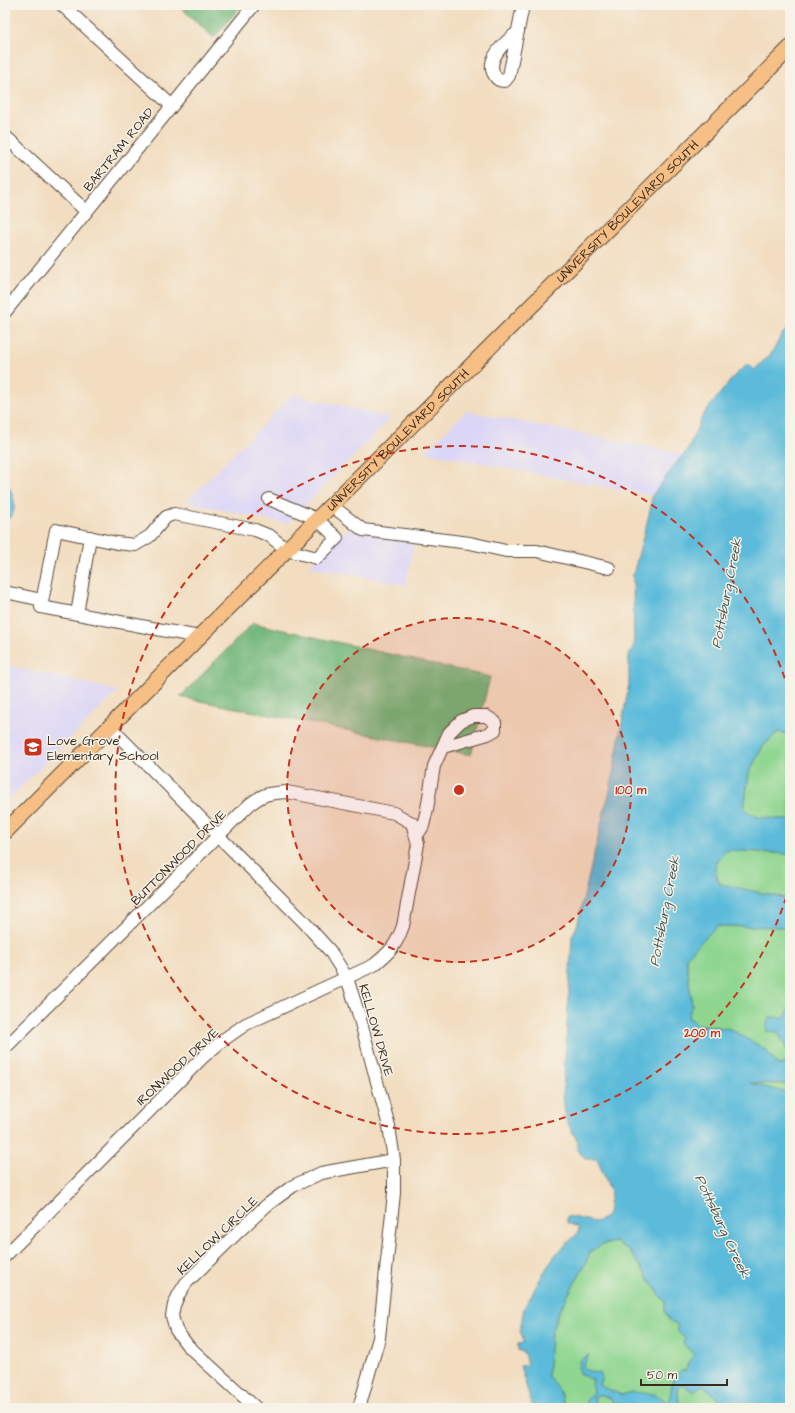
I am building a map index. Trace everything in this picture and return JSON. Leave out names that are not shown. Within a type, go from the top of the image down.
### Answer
[{"type":"main road","name":"UNIVERSITY BOULEVARD SOUTH","points":[[5,832],[790,48]]},
{"type":"street","points":[[62,5],[172,106]]},
{"type":"street","name":"BARTRAM ROAD","points":[[5,312],[254,5]]},
{"type":"street","points":[[518,32],[523,5]]},
{"type":"street","points":[[5,136],[86,211]]},
{"type":"street","points":[[199,637],[41,607],[56,530],[117,543],[135,545],[150,536],[166,518],[174,514],[255,530],[270,536],[287,550],[317,558],[337,538],[317,519],[269,499]]},
{"type":"street","points":[[331,505],[363,530],[470,543],[506,551],[537,551],[609,568]]},
{"type":"street","points":[[77,614],[90,537]]},
{"type":"street","points":[[5,592],[42,600]]},
{"type":"street","name":"KELLOW DRIVE","points":[[110,726],[304,922],[330,951],[347,978],[358,1012],[388,1126],[394,1160],[394,1193],[379,1338],[358,1408]]},
{"type":"street","points":[[416,837],[423,826],[434,766],[443,746]]},
{"type":"street","name":"BUTTONWOOD DRIVE","points":[[5,1048],[260,796],[272,793],[287,792],[394,813],[412,823]]},
{"type":"street","name":"IRONWOOD DRIVE","points":[[5,1256],[202,1058],[223,1040],[246,1024],[374,965],[389,953],[403,926],[418,844],[412,823]]},
{"type":"street","name":"KELLOW CIRCLE","points":[[256,1408],[188,1346],[176,1330],[172,1316],[174,1305],[179,1294],[186,1283],[239,1230],[267,1205],[293,1186],[321,1173],[394,1160]]},
{"type":"shaded area","points":[[293,394],[391,418],[287,524],[186,502]]},
{"type":"shaded area","points":[[466,411],[684,454],[652,496],[425,452]]},
{"type":"shaded area","points":[[347,529],[414,543],[406,585],[309,566]]},
{"type":"shaded area","name":"Love Grove Elementary School","points":[[5,665],[118,691],[5,803]]},
{"type":"green space","points":[[178,5],[242,5],[214,38]]},
{"type":"green space","points":[[253,623],[490,677],[471,755],[180,697]]},
{"type":"green space","points":[[778,732],[790,734],[790,820],[757,817],[744,809],[749,773],[763,746]]},
{"type":"green space","points":[[727,850],[790,854],[790,899],[720,884],[715,869],[719,858]]},
{"type":"green space","points":[[717,926],[790,927],[790,1005],[785,1018],[766,1031],[778,1032],[790,1056],[790,1063],[778,1065],[765,1049],[730,1029],[697,1024],[688,1017],[692,1005],[686,957]]},
{"type":"green space","points":[[748,1083],[790,1084],[790,1095],[784,1092]]},
{"type":"green space","points":[[615,1242],[629,1250],[665,1302],[665,1312],[669,1320],[677,1324],[678,1331],[685,1339],[683,1343],[694,1355],[687,1365],[686,1371],[673,1379],[669,1403],[641,1393],[631,1392],[622,1395],[600,1386],[602,1378],[586,1370],[583,1366],[588,1355],[578,1367],[593,1379],[593,1392],[585,1403],[586,1408],[563,1408],[563,1403],[548,1376],[551,1333],[558,1313],[591,1251],[603,1244]]},
{"type":"green space","points":[[703,1385],[716,1396],[719,1401],[712,1408],[682,1408],[678,1392],[679,1386]]},
{"type":"green space","points":[[597,1395],[609,1398],[613,1401],[609,1408],[596,1408],[594,1397]]},
{"type":"water","name":"Pottsburg Creek","points":[[790,326],[790,734],[778,732],[763,746],[749,773],[744,809],[757,817],[790,820],[790,854],[727,850],[719,858],[715,869],[720,884],[790,899],[790,927],[717,926],[686,957],[692,1005],[688,1017],[697,1024],[730,1029],[765,1049],[778,1065],[790,1063],[790,1084],[750,1083],[790,1095],[790,1408],[712,1408],[719,1401],[716,1396],[703,1385],[693,1392],[684,1385],[679,1386],[678,1392],[682,1408],[649,1408],[645,1406],[642,1408],[625,1408],[619,1403],[617,1408],[609,1408],[613,1401],[609,1398],[598,1395],[594,1397],[596,1408],[586,1408],[585,1403],[593,1392],[593,1380],[581,1375],[578,1367],[580,1360],[589,1355],[583,1366],[586,1370],[600,1374],[602,1378],[600,1386],[622,1395],[631,1392],[655,1394],[669,1403],[673,1379],[681,1370],[686,1371],[687,1365],[694,1355],[683,1343],[685,1339],[678,1331],[677,1324],[669,1320],[665,1312],[665,1302],[629,1250],[615,1242],[603,1244],[591,1251],[558,1313],[551,1333],[548,1376],[561,1394],[563,1408],[533,1408],[520,1366],[527,1365],[524,1353],[518,1350],[518,1344],[523,1343],[523,1338],[520,1331],[524,1308],[555,1255],[578,1233],[579,1227],[567,1223],[567,1216],[595,1222],[605,1218],[608,1214],[611,1192],[597,1159],[586,1159],[577,1150],[578,1142],[566,1120],[563,1095],[572,936],[577,926],[609,796],[629,684],[629,655],[634,646],[633,575],[650,511],[652,496],[687,451],[703,415],[735,375],[748,364],[754,370],[772,353],[782,334]]},
{"type":"water","points":[[5,479],[14,501],[14,511],[5,521]]},
{"type":"water","points":[[790,1005],[790,1056],[778,1032],[766,1031],[769,1017],[785,1018]]},
{"type":"place","name":"Love Grove Elementary School","points":[[33,747]]}]
